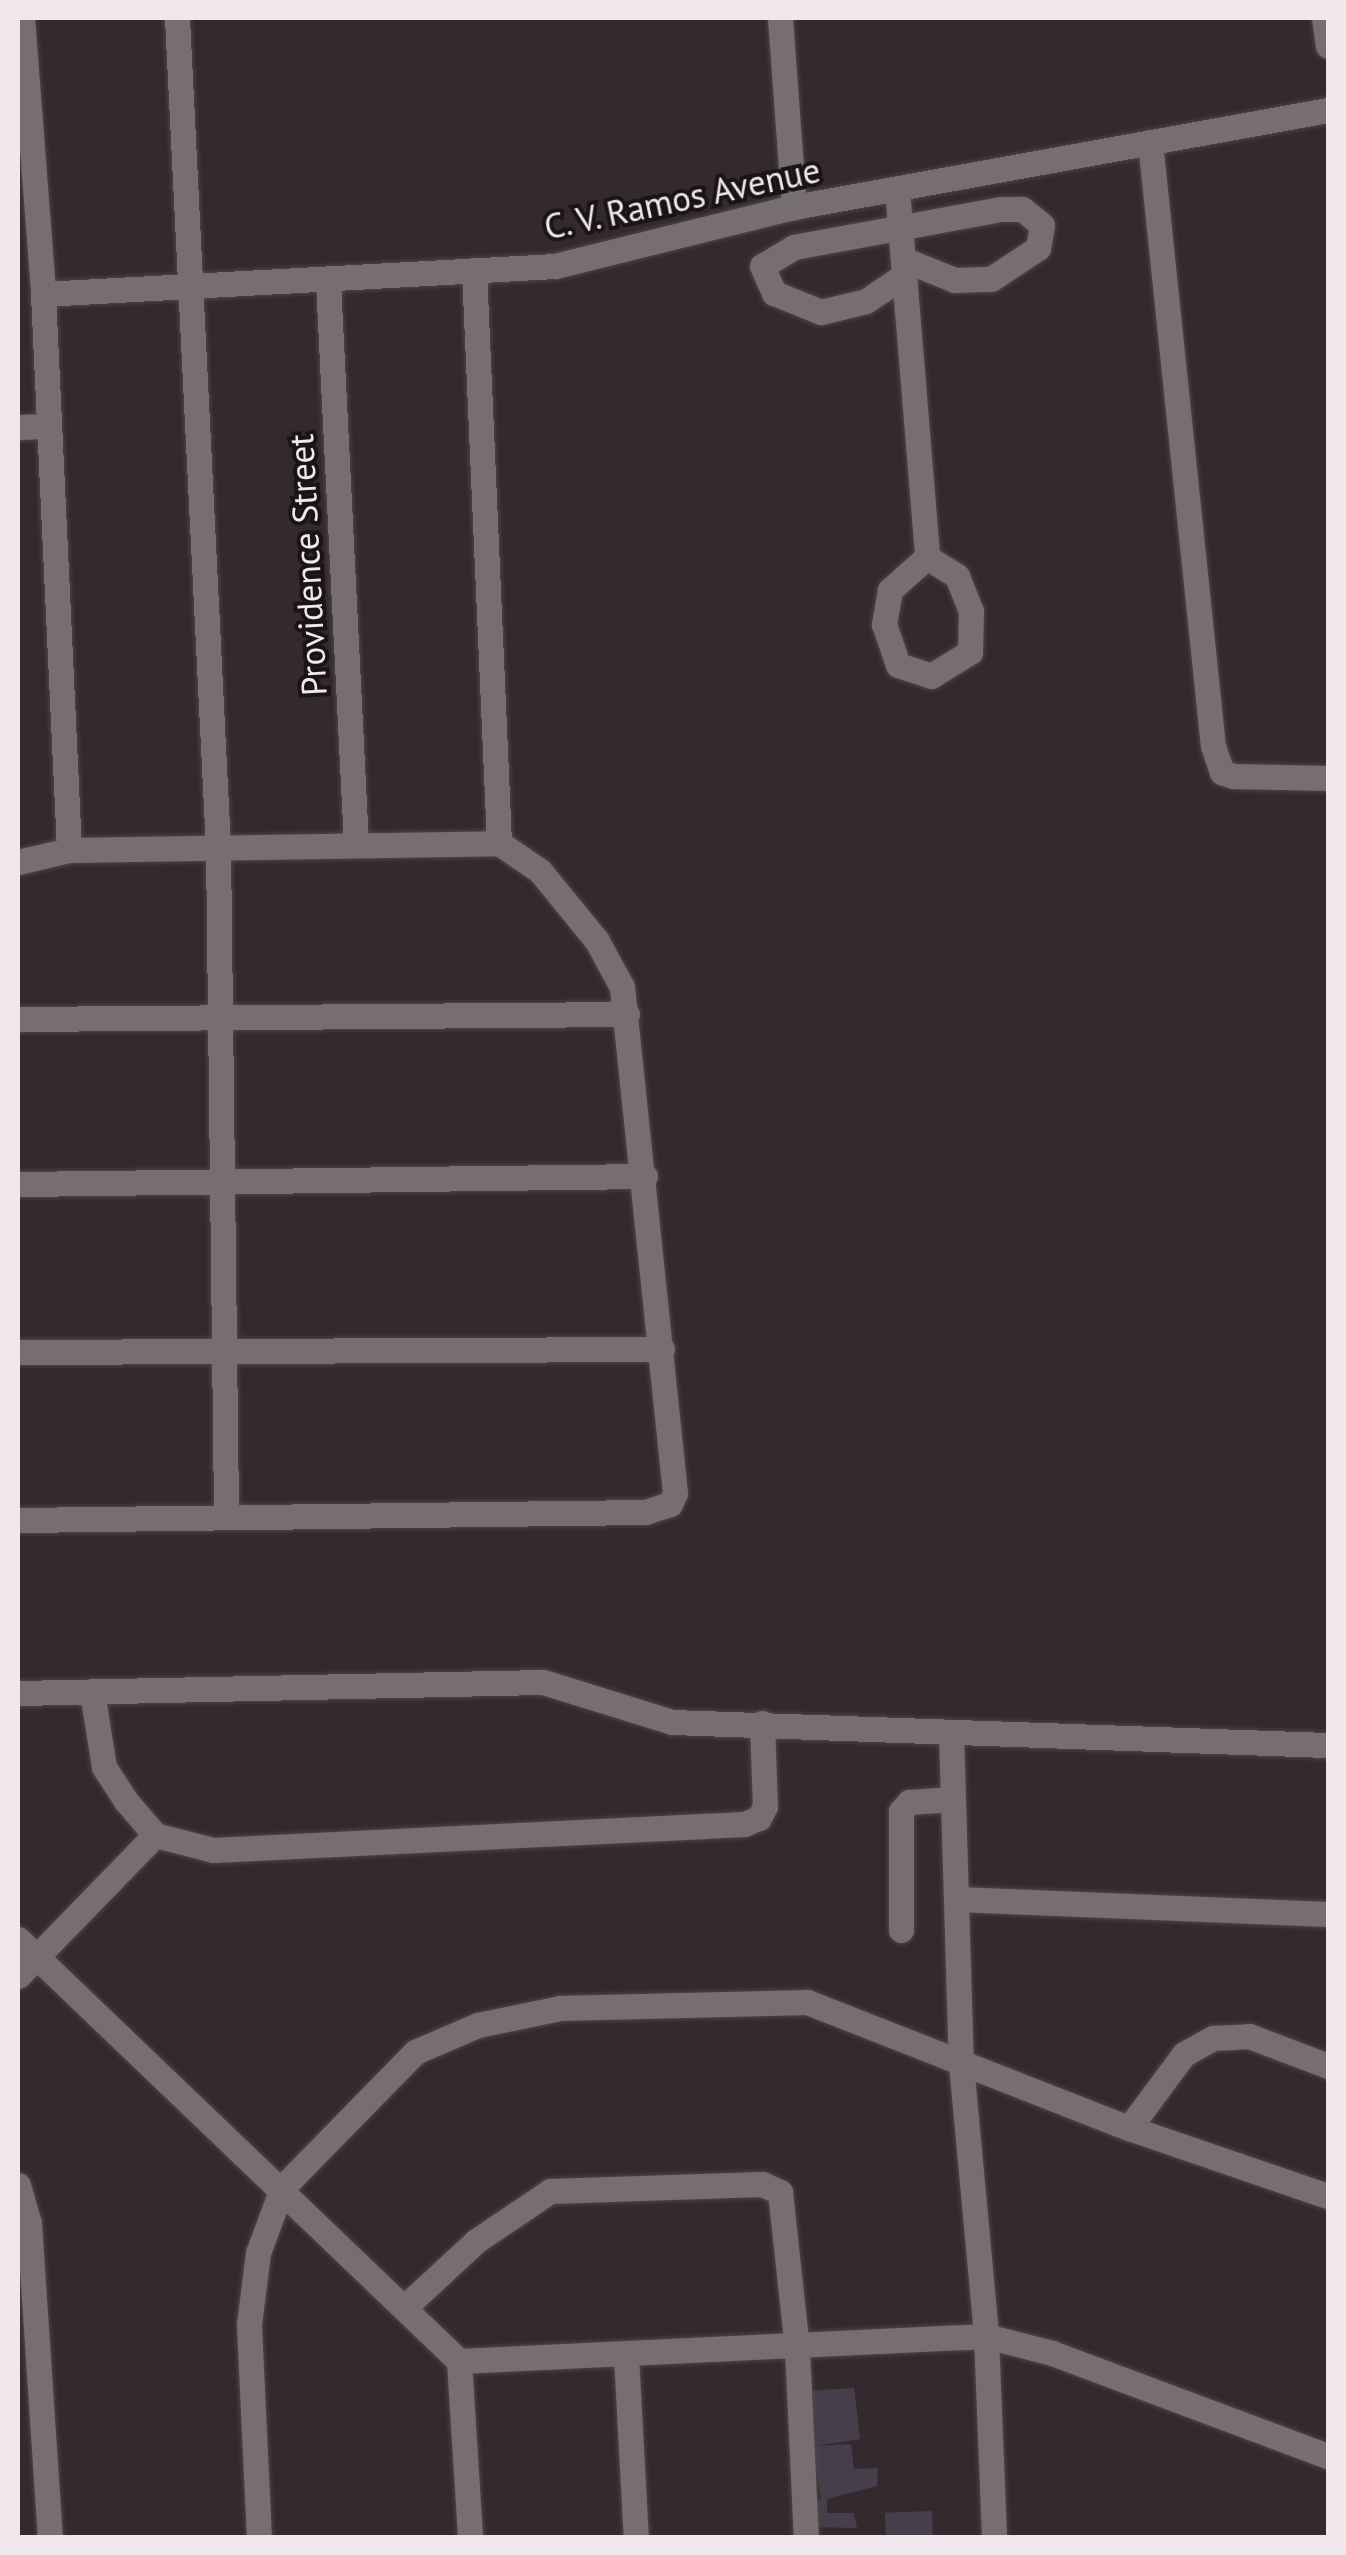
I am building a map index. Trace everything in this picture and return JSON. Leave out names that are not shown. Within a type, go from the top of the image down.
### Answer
[{"type":"street","points":[[22,18],[43,294],[46,426],[69,850]]},
{"type":"street","points":[[177,18],[186,287],[218,847],[220,1350],[226,1515]]},
{"type":"street","points":[[780,18],[794,207]]},
{"type":"street","points":[[1324,18],[1328,46]]},
{"type":"street","name":"C. V. Ramos Avenue","points":[[43,294],[328,282],[588,261],[794,207],[1328,110]]},
{"type":"street","points":[[1150,142],[1217,758],[1222,772],[1246,779],[1328,778]]},
{"type":"street","points":[[897,188],[926,558]]},
{"type":"street","points":[[1022,209],[1035,215],[1044,238],[1025,259],[978,282],[906,267],[866,300],[822,312],[774,293],[762,266],[794,247],[901,226],[1022,209]]},
{"type":"street","points":[[474,270],[500,843]]},
{"type":"street","name":"Providence Street","points":[[328,282],[356,845]]},
{"type":"street","points":[[18,426],[46,426]]},
{"type":"street","points":[[926,558],[944,564],[967,593],[972,632],[970,652],[931,676],[898,665],[884,624],[890,590],[926,558]]},
{"type":"street","points":[[18,862],[69,850],[500,843],[513,847],[578,914],[610,963],[627,1014],[675,1493],[660,1510],[18,1520]]},
{"type":"street","points":[[18,1019],[627,1014]]},
{"type":"street","points":[[18,1184],[221,1177],[645,1176]]},
{"type":"street","points":[[18,1352],[662,1349]]},
{"type":"street","points":[[18,1693],[544,1682],[672,1722],[1328,1745]]},
{"type":"street","points":[[92,1692],[104,1767],[155,1835],[212,1850],[744,1824],[758,1818],[765,1806],[762,1723]]},
{"type":"street","points":[[951,1732],[961,2064],[986,2336],[994,2538]]},
{"type":"street","points":[[901,1930],[901,1811],[909,1802],[954,1799]]},
{"type":"street","points":[[18,1976],[27,1948],[155,1835]]},
{"type":"street","points":[[957,1898],[1328,1914]]},
{"type":"street","points":[[27,1948],[407,2306],[459,2360],[470,2538]]},
{"type":"street","points":[[259,2538],[248,2324],[258,2253],[282,2188],[415,2052],[518,2013],[807,2002],[1129,2128],[1328,2196]]},
{"type":"street","points":[[1129,2128],[1184,2054],[1212,2038],[1249,2036],[1328,2066]]},
{"type":"street","points":[[407,2306],[476,2241],[550,2192],[762,2184],[780,2192],[785,2209],[797,2349],[806,2538]]},
{"type":"street","points":[[18,2185],[29,2223],[50,2538]]},
{"type":"street","points":[[459,2360],[797,2349],[986,2336],[1052,2352],[1328,2456]]},
{"type":"street","points":[[626,2356],[636,2538]]},
{"type":"building","points":[[854,2388],[860,2439],[816,2446],[851,2444],[854,2469],[878,2468],[877,2486],[827,2499],[827,2513],[854,2513],[857,2528],[809,2527],[815,2500],[821,2500],[805,2391]]},
{"type":"building","points":[[932,2511],[933,2538],[886,2538],[885,2513]]}]
